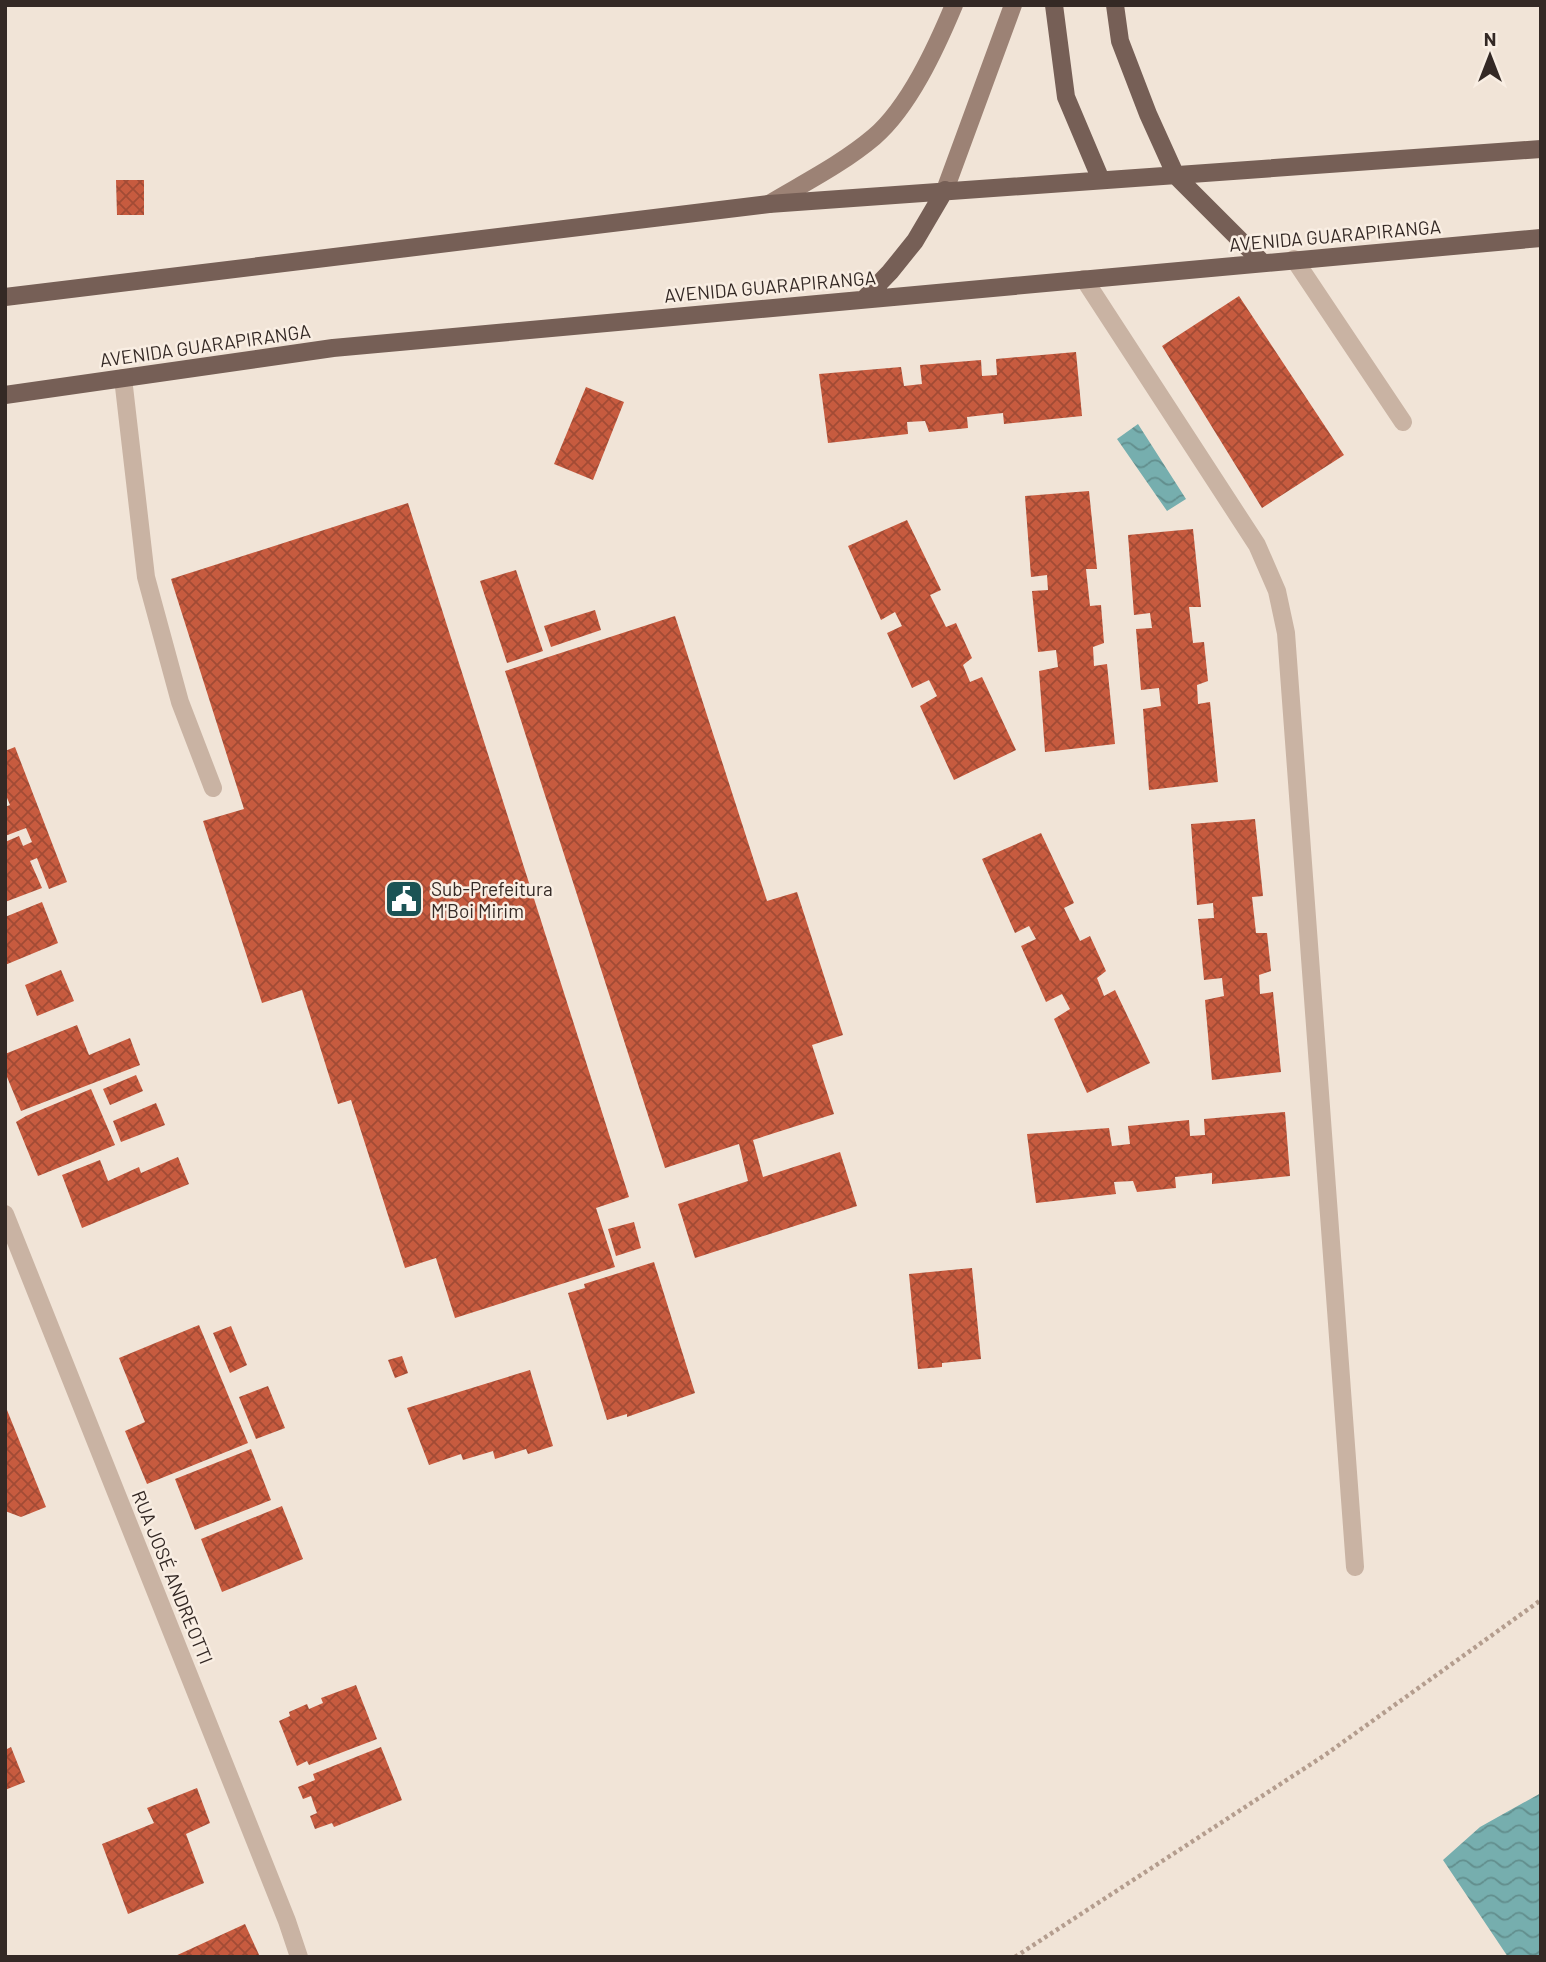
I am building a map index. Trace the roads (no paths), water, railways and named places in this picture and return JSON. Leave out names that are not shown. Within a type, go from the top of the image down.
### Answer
[{"type":"main road","points":[[769,204],[837,163],[875,136],[916,83],[954,5]]},
{"type":"main road","points":[[864,299],[915,241],[945,190],[1013,5]]},
{"type":"main road","points":[[1054,5],[1066,97],[1101,180]]},
{"type":"main road","points":[[1115,5],[1120,41],[1148,114],[1176,176],[1262,262]]},
{"type":"main road","points":[[5,297],[769,204],[1541,149]]},
{"type":"main road","name":"AVENIDA GUARAPIRANGA","points":[[5,395],[312,350],[1541,238]]},
{"type":"street","points":[[1294,259],[1403,422]]},
{"type":"street","points":[[1084,279],[1257,545],[1277,591],[1286,633],[1354,1567]]},
{"type":"street","points":[[122,378],[146,577],[180,702],[213,788]]},
{"type":"street","name":"RUA JOSÉ ANDREOTTI","points":[[5,1214],[277,1895],[299,1957]]},
{"type":"water","points":[[1138,424],[1186,499],[1167,511],[1117,439]]},
{"type":"water","points":[[1541,1793],[1541,1957],[1508,1957],[1443,1860],[1480,1827]]},
{"type":"place","name":"Sub-Prefeitura M'Boi Mirim","points":[[404,899]]}]
